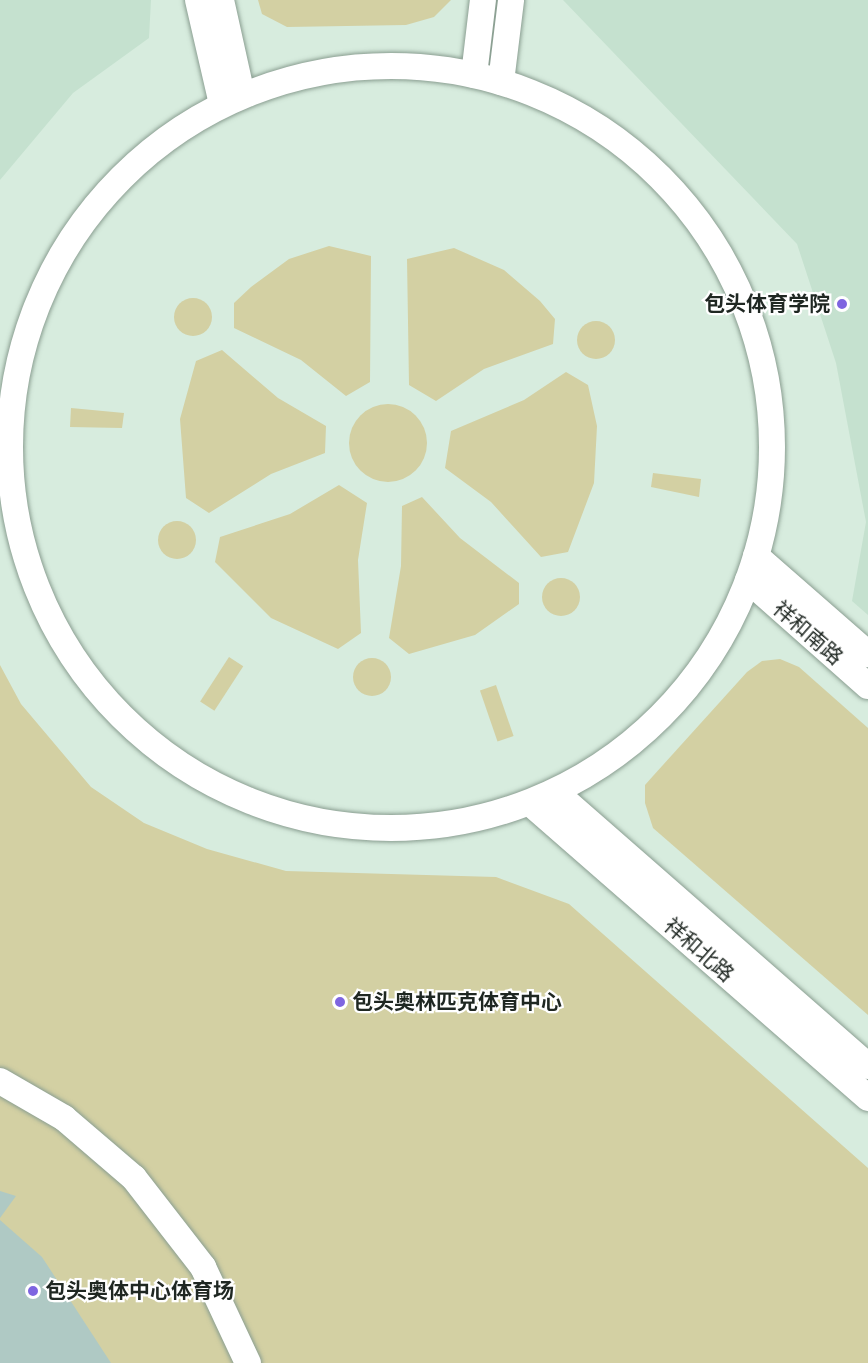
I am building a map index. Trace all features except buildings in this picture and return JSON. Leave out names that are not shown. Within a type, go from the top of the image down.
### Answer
[{"type":"street","points":[[198,0],[232,100]]},
{"type":"street","points":[[221,0],[232,100]]},
{"type":"street","points":[[474,75],[483,0]]},
{"type":"street","points":[[501,82],[511,0]]},
{"type":"street","points":[[393,65],[474,75],[547,99],[615,139],[673,191],[720,255],[752,326],[769,403],[771,481],[756,556],[726,631],[681,695],[625,749],[555,792],[530,803],[447,825],[368,828],[288,815],[213,784],[178,763],[103,696],[47,611],[20,534],[5,423],[26,333],[45,286],[80,225],[134,164],[232,100],[352,67],[393,65]]},
{"type":"street","name":"祥和南路","points":[[756,556],[868,654]]},
{"type":"street","name":"祥和南路","points":[[748,580],[868,686]]},
{"type":"street","name":"祥和北路","points":[[555,792],[868,1066]]},
{"type":"street","name":"祥和北路","points":[[530,803],[868,1098]]},
{"type":"street","points":[[0,1081],[64,1118],[134,1178],[203,1267],[248,1363]]},
{"type":"shaded area","points":[[0,0],[151,0],[149,38],[73,93],[0,180]]},
{"type":"shaded area","points":[[258,0],[451,0],[434,17],[406,25],[287,27],[262,14]]},
{"type":"shaded area","name":"包头体育学院","points":[[563,0],[868,0],[868,615],[852,601],[866,522],[836,363],[797,244]]},
{"type":"shaded area","points":[[329,246],[371,256],[370,382],[346,396],[301,360],[234,328],[234,303],[251,287],[289,259]]},
{"type":"shaded area","points":[[454,248],[504,270],[540,301],[555,319],[553,344],[484,369],[436,401],[409,385],[407,259]]},
{"type":"shaded area","points":[[193,298],[207,303],[212,317],[207,331],[193,336],[179,331],[174,317],[179,303]]},
{"type":"shaded area","points":[[596,321],[610,326],[615,340],[610,354],[596,359],[582,354],[577,340],[582,326]]},
{"type":"shaded area","points":[[222,350],[278,398],[326,426],[325,453],[271,474],[209,513],[186,498],[180,419],[196,361]]},
{"type":"shaded area","points":[[566,372],[588,385],[597,426],[594,483],[568,552],[541,557],[491,502],[445,468],[451,431],[524,400]]},
{"type":"shaded area","points":[[388,404],[403,407],[415,416],[424,428],[427,443],[424,458],[415,470],[403,479],[388,482],[373,479],[361,470],[352,458],[349,443],[352,428],[361,416],[373,407]]},
{"type":"shaded area","points":[[71,408],[124,413],[122,428],[70,427]]},
{"type":"shaded area","points":[[653,473],[701,479],[699,497],[651,487]]},
{"type":"shaded area","points":[[339,485],[367,503],[358,560],[361,633],[338,649],[271,618],[215,562],[220,537],[290,514]]},
{"type":"shaded area","points":[[422,497],[460,538],[519,583],[519,604],[475,635],[409,654],[389,638],[401,566],[402,506]]},
{"type":"shaded area","points":[[177,521],[191,526],[196,540],[191,554],[177,559],[163,554],[158,540],[163,526]]},
{"type":"shaded area","points":[[561,578],[575,583],[580,597],[575,611],[561,616],[547,611],[542,597],[547,583]]},
{"type":"shaded area","points":[[229,657],[243,666],[214,711],[200,701]]},
{"type":"shaded area","points":[[372,658],[386,663],[391,677],[386,691],[372,696],[358,691],[353,677],[358,663]]},
{"type":"shaded area","points":[[780,659],[799,667],[868,728],[868,1015],[653,828],[645,803],[645,785],[747,672],[762,661]]},
{"type":"shaded area","name":"包头奥林匹克体育中心","points":[[0,665],[21,704],[91,787],[144,823],[207,849],[286,871],[496,877],[569,904],[868,1168],[868,1363],[0,1363]]},
{"type":"shaded area","points":[[496,685],[514,736],[498,742],[480,691]]},
{"type":"place","name":"包头体育学院","points":[[842,304]]},
{"type":"place","name":"包头奥林匹克体育中心","points":[[340,1002]]},
{"type":"place","name":"包头奥体中心体育场","points":[[33,1291]]}]
